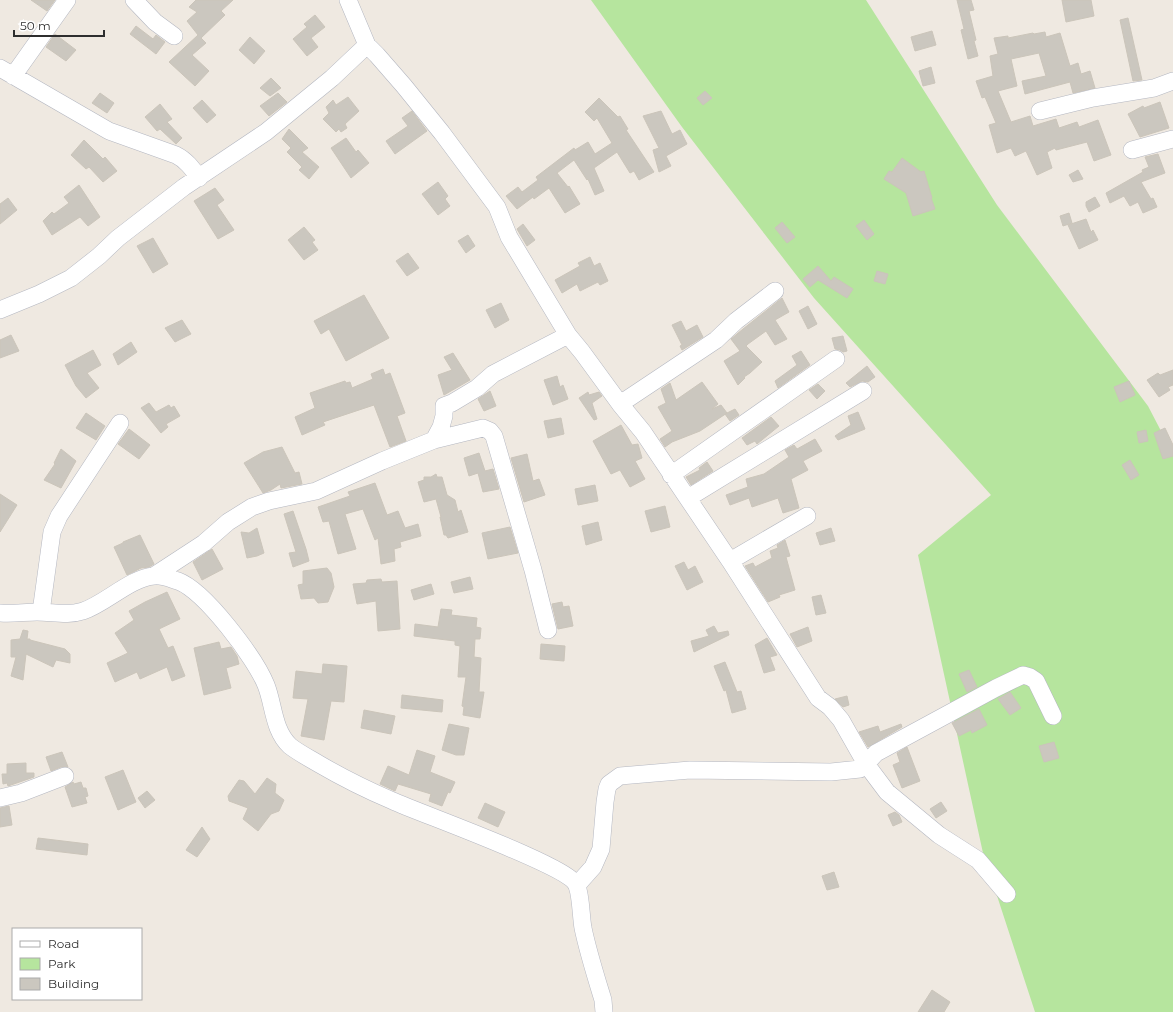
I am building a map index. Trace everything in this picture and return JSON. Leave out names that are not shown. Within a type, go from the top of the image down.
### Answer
[{"type":"street","points":[[67,0],[7,72],[109,131],[176,154],[183,158],[191,166],[199,178]]},
{"type":"street","points":[[134,0],[155,22],[174,36]]},
{"type":"street","points":[[348,0],[367,45],[377,54],[428,115],[497,207],[509,237],[568,335],[643,432],[688,498],[818,698],[830,707],[841,720],[866,764],[887,792],[939,835],[978,860],[1007,894]]},
{"type":"street","points":[[0,310],[39,294],[71,278],[99,256],[118,238],[184,187],[266,132],[332,78],[367,45]]},
{"type":"street","points":[[1040,111],[1093,98],[1154,88],[1173,81]]},
{"type":"street","points":[[1132,150],[1173,139]]},
{"type":"street","points":[[620,404],[716,340],[736,321],[775,291]]},
{"type":"street","points":[[434,440],[441,427],[444,416],[444,406],[477,388],[493,374],[568,335]]},
{"type":"street","points":[[671,475],[836,359]]},
{"type":"street","points":[[688,498],[863,391]]},
{"type":"street","points":[[41,612],[52,532],[59,516],[120,423]]},
{"type":"street","points":[[0,613],[9,614],[41,612],[71,614],[85,610],[139,580],[154,575],[204,543],[228,522],[252,507],[270,500],[316,491],[382,461],[434,440],[483,428],[490,431],[494,436],[533,570],[548,630]]},
{"type":"street","points":[[730,562],[807,516]]},
{"type":"street","points":[[154,575],[186,584],[198,594],[222,620],[252,659],[266,685],[276,723],[282,734],[289,745],[301,754],[362,788],[468,830],[540,862],[570,878],[577,885],[583,928],[603,1000],[604,1012]]},
{"type":"street","points":[[577,885],[594,867],[601,849],[607,790],[609,784],[620,776],[690,770],[831,772],[860,769],[876,753],[1023,675],[1036,681],[1053,716]]},
{"type":"street","points":[[0,798],[21,793],[65,776]]},
{"type":"green space","points":[[591,0],[866,0],[997,205],[1148,406],[1173,454],[1173,1012],[1035,1012],[983,853],[918,555],[991,495],[814,298],[682,127]]},
{"type":"building","points":[[31,0],[55,0],[47,11]]},
{"type":"building","points":[[196,0],[233,0],[221,11],[225,15],[201,38],[206,43],[192,55],[209,71],[195,86],[169,62],[198,35],[187,21],[197,12],[189,7]]},
{"type":"building","points":[[957,0],[971,0],[974,10],[969,11],[978,56],[968,59],[961,30],[964,29]]},
{"type":"building","points":[[1062,0],[1091,0],[1094,16],[1066,22]]},
{"type":"building","points":[[315,15],[325,27],[311,38],[318,47],[307,56],[293,39],[307,27],[304,24]]},
{"type":"building","points":[[1128,18],[1142,80],[1133,81],[1120,20]]},
{"type":"building","points":[[136,26],[153,39],[156,35],[165,42],[156,54],[130,34]]},
{"type":"building","points":[[932,31],[936,45],[915,51],[911,37]]},
{"type":"building","points":[[1045,32],[1046,37],[1060,33],[1070,66],[1078,63],[1081,74],[1090,71],[1095,88],[1073,93],[1070,82],[1025,94],[1022,81],[1046,76],[1039,53],[1011,59],[1017,86],[998,91],[1011,122],[1030,116],[1033,126],[1056,119],[1059,128],[1077,122],[1079,127],[1098,120],[1111,155],[1094,161],[1087,142],[1056,150],[1055,148],[1047,152],[1052,168],[1037,175],[1026,151],[1015,156],[1011,148],[997,153],[989,125],[996,123],[985,97],[982,98],[976,81],[993,76],[990,56],[998,54],[994,38],[1008,36],[1008,38]]},
{"type":"building","points":[[55,34],[76,50],[66,61],[46,47]]},
{"type":"building","points":[[250,37],[265,51],[254,64],[239,50]]},
{"type":"building","points":[[931,67],[935,83],[923,86],[919,71]]},
{"type":"building","points":[[271,78],[281,88],[270,96],[260,88]]},
{"type":"building","points":[[705,91],[712,98],[703,105],[697,98]]},
{"type":"building","points":[[100,93],[114,103],[107,113],[92,103]]},
{"type":"building","points":[[278,93],[287,102],[269,116],[260,106]]},
{"type":"building","points":[[348,97],[359,111],[345,124],[347,128],[341,132],[339,129],[336,132],[323,119],[329,113],[326,107],[333,100],[336,105]]},
{"type":"building","points":[[599,98],[618,117],[620,116],[628,129],[626,130],[654,172],[639,180],[634,171],[630,173],[617,152],[594,168],[604,191],[595,195],[588,179],[587,180],[574,160],[557,173],[568,187],[569,186],[580,204],[565,213],[549,188],[534,199],[533,197],[517,209],[506,196],[518,187],[522,192],[538,180],[536,177],[574,148],[575,150],[588,142],[595,154],[612,143],[597,118],[594,121],[585,112]]},
{"type":"building","points":[[202,100],[216,115],[207,123],[193,108]]},
{"type":"building","points":[[1160,102],[1169,128],[1140,137],[1128,114],[1143,106],[1144,108]]},
{"type":"building","points":[[160,104],[172,119],[167,122],[182,138],[176,144],[160,129],[157,131],[145,117]]},
{"type":"building","points":[[412,111],[427,131],[395,154],[386,141],[408,126],[402,118]]},
{"type":"building","points":[[661,111],[672,134],[680,130],[687,144],[666,156],[671,166],[659,172],[653,150],[659,148],[643,116]]},
{"type":"building","points":[[289,129],[308,148],[302,152],[319,167],[309,179],[299,170],[302,167],[287,152],[291,148],[282,139]]},
{"type":"building","points":[[346,138],[356,152],[358,150],[369,163],[351,178],[331,148]]},
{"type":"building","points":[[84,140],[103,159],[105,157],[117,171],[103,182],[89,167],[86,169],[71,155]]},
{"type":"building","points":[[1158,154],[1165,173],[1141,182],[1151,199],[1153,198],[1157,207],[1143,213],[1138,202],[1130,206],[1124,196],[1110,203],[1106,193],[1149,167],[1145,157]]},
{"type":"building","points":[[902,158],[921,172],[924,171],[935,209],[913,216],[906,193],[884,179],[889,171],[892,172]]},
{"type":"building","points":[[1078,170],[1083,179],[1073,182],[1069,175]]},
{"type":"building","points":[[438,182],[448,196],[445,199],[450,206],[438,215],[422,194]]},
{"type":"building","points":[[79,185],[100,217],[88,226],[80,217],[52,235],[43,221],[52,212],[54,214],[69,203],[64,197]]},
{"type":"building","points":[[215,188],[224,200],[217,205],[234,230],[218,239],[194,201]]},
{"type":"building","points":[[1095,197],[1100,206],[1089,212],[1086,202]]},
{"type":"building","points":[[8,198],[17,210],[0,224],[0,204]]},
{"type":"building","points":[[1069,213],[1072,223],[1063,226],[1060,216]]},
{"type":"building","points":[[1086,219],[1091,232],[1093,230],[1098,240],[1079,249],[1068,225]]},
{"type":"building","points":[[864,220],[874,234],[867,240],[856,226]]},
{"type":"building","points":[[782,222],[795,237],[787,243],[775,228]]},
{"type":"building","points":[[523,224],[535,240],[527,246],[517,229]]},
{"type":"building","points":[[304,227],[315,240],[312,242],[318,250],[304,260],[288,240]]},
{"type":"building","points":[[468,235],[475,246],[466,253],[458,241]]},
{"type":"building","points":[[153,238],[168,264],[153,273],[137,246]]},
{"type":"building","points":[[408,253],[419,268],[407,276],[396,261]]},
{"type":"building","points":[[590,257],[594,266],[600,263],[608,281],[600,285],[598,282],[580,291],[577,284],[562,293],[555,280],[580,266],[578,263]]},
{"type":"building","points":[[818,266],[831,281],[834,277],[853,289],[847,298],[818,280],[810,287],[803,279]]},
{"type":"building","points":[[877,271],[888,274],[885,284],[874,281]]},
{"type":"building","points":[[364,295],[389,338],[346,361],[329,329],[321,334],[314,321]]},
{"type":"building","points":[[782,298],[789,312],[775,320],[787,339],[775,345],[766,331],[748,344],[746,346],[762,362],[744,377],[745,378],[738,385],[724,361],[740,351],[731,339]]},
{"type":"building","points":[[501,303],[509,320],[495,328],[486,310]]},
{"type":"building","points":[[808,306],[817,324],[808,329],[799,311]]},
{"type":"building","points":[[182,320],[191,334],[175,342],[165,328]]},
{"type":"building","points":[[681,321],[686,331],[697,325],[703,337],[682,350],[680,346],[682,345],[672,325]]},
{"type":"building","points":[[11,335],[19,351],[0,358],[0,340]]},
{"type":"building","points":[[843,336],[847,351],[843,352],[835,349],[832,338]]},
{"type":"building","points":[[131,342],[137,352],[118,365],[113,354]]},
{"type":"building","points":[[93,350],[101,365],[87,373],[99,388],[86,398],[76,386],[65,365]]},
{"type":"building","points":[[801,351],[810,365],[778,388],[775,381],[797,365],[792,356]]},
{"type":"building","points":[[453,353],[470,380],[444,395],[438,375],[452,370],[444,357]]},
{"type":"building","points":[[867,366],[875,377],[868,382],[862,381],[850,387],[846,383]]},
{"type":"building","points":[[383,369],[385,375],[390,373],[405,413],[397,416],[406,441],[390,447],[374,405],[323,422],[325,425],[302,435],[295,417],[315,408],[310,393],[345,381],[346,383],[350,382],[352,388],[373,379],[371,374]]},
{"type":"building","points":[[1173,370],[1173,385],[1168,387],[1170,390],[1159,397],[1147,380],[1158,373],[1160,375]]},
{"type":"building","points":[[557,376],[560,387],[563,385],[568,399],[553,405],[544,380]]},
{"type":"building","points":[[1129,381],[1135,395],[1120,402],[1114,387]]},
{"type":"building","points":[[702,382],[718,404],[712,409],[721,405],[727,413],[700,431],[672,442],[665,447],[660,439],[672,431],[658,407],[666,403],[661,389],[670,383],[676,400]]},
{"type":"building","points":[[818,384],[825,391],[817,399],[809,390]]},
{"type":"building","points":[[490,391],[496,406],[484,411],[478,399]]},
{"type":"building","points":[[588,392],[589,395],[599,392],[602,396],[592,403],[597,419],[594,420],[579,398]]},
{"type":"building","points":[[149,403],[156,412],[169,405],[171,408],[174,406],[180,416],[166,424],[168,427],[161,433],[141,408]]},
{"type":"building","points":[[735,409],[739,415],[730,421],[725,414]]},
{"type":"building","points":[[858,412],[865,429],[838,440],[835,436],[851,425],[848,416]]},
{"type":"building","points":[[86,413],[105,426],[96,440],[76,428]]},
{"type":"building","points":[[771,417],[779,426],[757,444],[755,441],[747,445],[742,438]]},
{"type":"building","points":[[561,418],[564,434],[548,438],[544,421]]},
{"type":"building","points":[[621,425],[632,445],[638,444],[642,458],[635,461],[645,479],[630,487],[620,470],[611,474],[593,441]]},
{"type":"building","points":[[1165,428],[1173,445],[1173,456],[1163,459],[1154,433]]},
{"type":"building","points":[[129,429],[150,445],[139,459],[118,444]]},
{"type":"building","points":[[1146,430],[1148,441],[1139,443],[1137,432]]},
{"type":"building","points":[[815,439],[822,451],[803,461],[808,470],[791,479],[799,508],[783,513],[778,498],[752,507],[749,498],[730,505],[726,495],[748,487],[746,479],[764,474],[789,457],[785,450],[794,445],[797,449]]},
{"type":"building","points":[[282,447],[295,473],[299,472],[302,484],[281,488],[280,484],[263,493],[244,463],[263,452]]},
{"type":"building","points":[[61,449],[76,461],[61,488],[44,480],[55,464],[54,463]]},
{"type":"building","points":[[479,453],[485,471],[493,469],[499,489],[483,492],[478,473],[469,476],[464,458]]},
{"type":"building","points":[[527,454],[533,481],[539,479],[545,495],[524,502],[511,458]]},
{"type":"building","points":[[1130,460],[1139,475],[1131,480],[1122,465]]},
{"type":"building","points":[[707,462],[713,471],[691,485],[686,477],[700,470],[699,468]]},
{"type":"building","points":[[436,474],[437,477],[442,477],[447,495],[455,500],[458,512],[461,510],[468,532],[448,538],[444,535],[436,499],[424,502],[418,482],[424,480],[424,477],[431,477]]},
{"type":"building","points":[[375,483],[387,515],[398,511],[405,528],[418,524],[421,536],[400,542],[401,547],[394,549],[395,561],[381,564],[378,538],[375,540],[363,509],[345,514],[356,549],[338,554],[329,521],[323,522],[318,507],[350,496],[348,492]]},
{"type":"building","points":[[595,485],[598,501],[578,505],[575,489]]},
{"type":"building","points":[[0,494],[17,505],[0,532]]},
{"type":"building","points":[[665,506],[670,527],[651,532],[645,511]]},
{"type":"building","points":[[293,511],[309,561],[293,567],[289,553],[296,552],[284,514]]},
{"type":"building","points":[[598,522],[602,540],[586,545],[582,526]]},
{"type":"building","points":[[510,527],[518,553],[488,559],[482,533]]},
{"type":"building","points":[[257,528],[264,553],[247,558],[241,532],[249,533]]},
{"type":"building","points":[[831,528],[835,541],[820,545],[816,533]]},
{"type":"building","points":[[140,535],[154,564],[149,567],[141,568],[127,575],[114,547]]},
{"type":"building","points":[[785,540],[790,556],[786,557],[795,590],[779,595],[780,597],[768,602],[745,566],[753,563],[755,567],[772,558],[770,551],[778,548],[777,545]]},
{"type":"building","points":[[212,549],[223,569],[202,580],[193,562]]},
{"type":"building","points":[[684,562],[688,570],[695,566],[703,582],[687,590],[675,566]]},
{"type":"building","points":[[327,568],[331,573],[334,587],[328,602],[318,603],[314,598],[301,599],[298,585],[303,584],[303,571]]},
{"type":"building","points":[[470,577],[473,589],[454,593],[451,582]]},
{"type":"building","points":[[381,579],[382,582],[397,581],[400,629],[378,631],[376,601],[357,604],[353,584],[366,583],[367,580]]},
{"type":"building","points":[[431,584],[434,594],[414,600],[411,590]]},
{"type":"building","points":[[167,592],[180,619],[159,629],[168,648],[173,646],[185,676],[172,681],[167,667],[140,679],[137,672],[115,682],[107,663],[128,653],[115,633],[134,620],[129,611]]},
{"type":"building","points":[[821,595],[826,613],[816,615],[812,597]]},
{"type":"building","points":[[562,602],[563,607],[569,606],[573,626],[558,629],[552,604]]},
{"type":"building","points":[[441,609],[452,610],[451,615],[477,618],[476,627],[481,628],[480,639],[475,639],[474,657],[481,658],[479,692],[484,692],[480,718],[463,715],[464,707],[462,706],[466,677],[458,677],[460,646],[455,645],[455,641],[414,636],[415,624],[438,627]]},
{"type":"building","points":[[714,626],[718,633],[728,631],[729,635],[694,652],[691,641],[709,636],[706,630]]},
{"type":"building","points":[[808,627],[812,641],[797,647],[790,634]]},
{"type":"building","points":[[23,630],[28,631],[27,639],[65,649],[70,654],[70,663],[56,660],[53,667],[26,654],[23,680],[11,676],[16,657],[11,657],[11,640],[20,639]]},
{"type":"building","points":[[767,638],[777,655],[770,657],[775,670],[764,673],[755,645]]},
{"type":"building","points":[[219,642],[221,649],[231,647],[237,656],[239,664],[226,668],[231,688],[204,695],[194,648]]},
{"type":"building","points":[[541,644],[565,646],[564,661],[540,659]]},
{"type":"building","points":[[725,662],[737,692],[741,691],[746,709],[732,713],[726,690],[724,691],[714,666]]},
{"type":"building","points":[[323,664],[347,666],[344,702],[331,701],[324,740],[301,736],[308,699],[293,698],[296,671],[322,674]]},
{"type":"building","points":[[969,670],[977,687],[967,692],[959,674]]},
{"type":"building","points":[[1010,692],[1021,708],[1010,715],[998,699]]},
{"type":"building","points":[[402,695],[443,700],[442,712],[401,708]]},
{"type":"building","points":[[847,696],[849,705],[843,707],[835,699]]},
{"type":"building","points":[[979,709],[987,725],[972,733],[971,730],[959,736],[952,723]]},
{"type":"building","points":[[364,710],[395,716],[391,734],[361,728]]},
{"type":"building","points":[[449,724],[469,728],[464,755],[456,755],[442,750]]},
{"type":"building","points":[[901,724],[902,727],[868,747],[859,732],[878,726],[880,732]]},
{"type":"building","points":[[1054,742],[1059,758],[1044,762],[1039,746]]},
{"type":"building","points":[[907,747],[920,781],[902,788],[893,765],[900,762],[897,753]]},
{"type":"building","points":[[417,750],[435,756],[430,772],[455,782],[450,793],[448,792],[442,806],[429,801],[431,794],[398,784],[395,791],[380,784],[388,766],[409,775]]},
{"type":"building","points":[[62,752],[68,767],[61,767],[51,771],[46,757]]},
{"type":"building","points":[[26,763],[26,773],[34,773],[34,777],[8,786],[7,783],[3,784],[2,774],[7,774],[7,764]]},
{"type":"building","points":[[123,770],[136,802],[118,810],[105,777]]},
{"type":"building","points":[[267,778],[276,784],[275,793],[284,800],[279,811],[271,814],[258,831],[243,819],[248,808],[229,801],[228,796],[239,780],[244,781],[255,794]]},
{"type":"building","points":[[73,782],[74,784],[81,782],[83,788],[86,788],[88,796],[85,797],[87,803],[72,807],[65,787]]},
{"type":"building","points":[[147,791],[155,800],[145,808],[138,798]]},
{"type":"building","points":[[941,802],[947,811],[936,818],[930,809]]},
{"type":"building","points":[[485,803],[505,812],[498,827],[478,818]]},
{"type":"building","points":[[9,806],[12,825],[0,827],[0,808]]},
{"type":"building","points":[[895,812],[899,815],[902,822],[893,826],[888,815]]},
{"type":"building","points":[[202,827],[210,839],[197,857],[186,850]]},
{"type":"building","points":[[38,838],[88,844],[87,855],[36,849]]},
{"type":"building","points":[[834,872],[839,887],[827,890],[822,876]]},
{"type":"building","points":[[932,990],[950,1002],[944,1012],[918,1012]]}]
